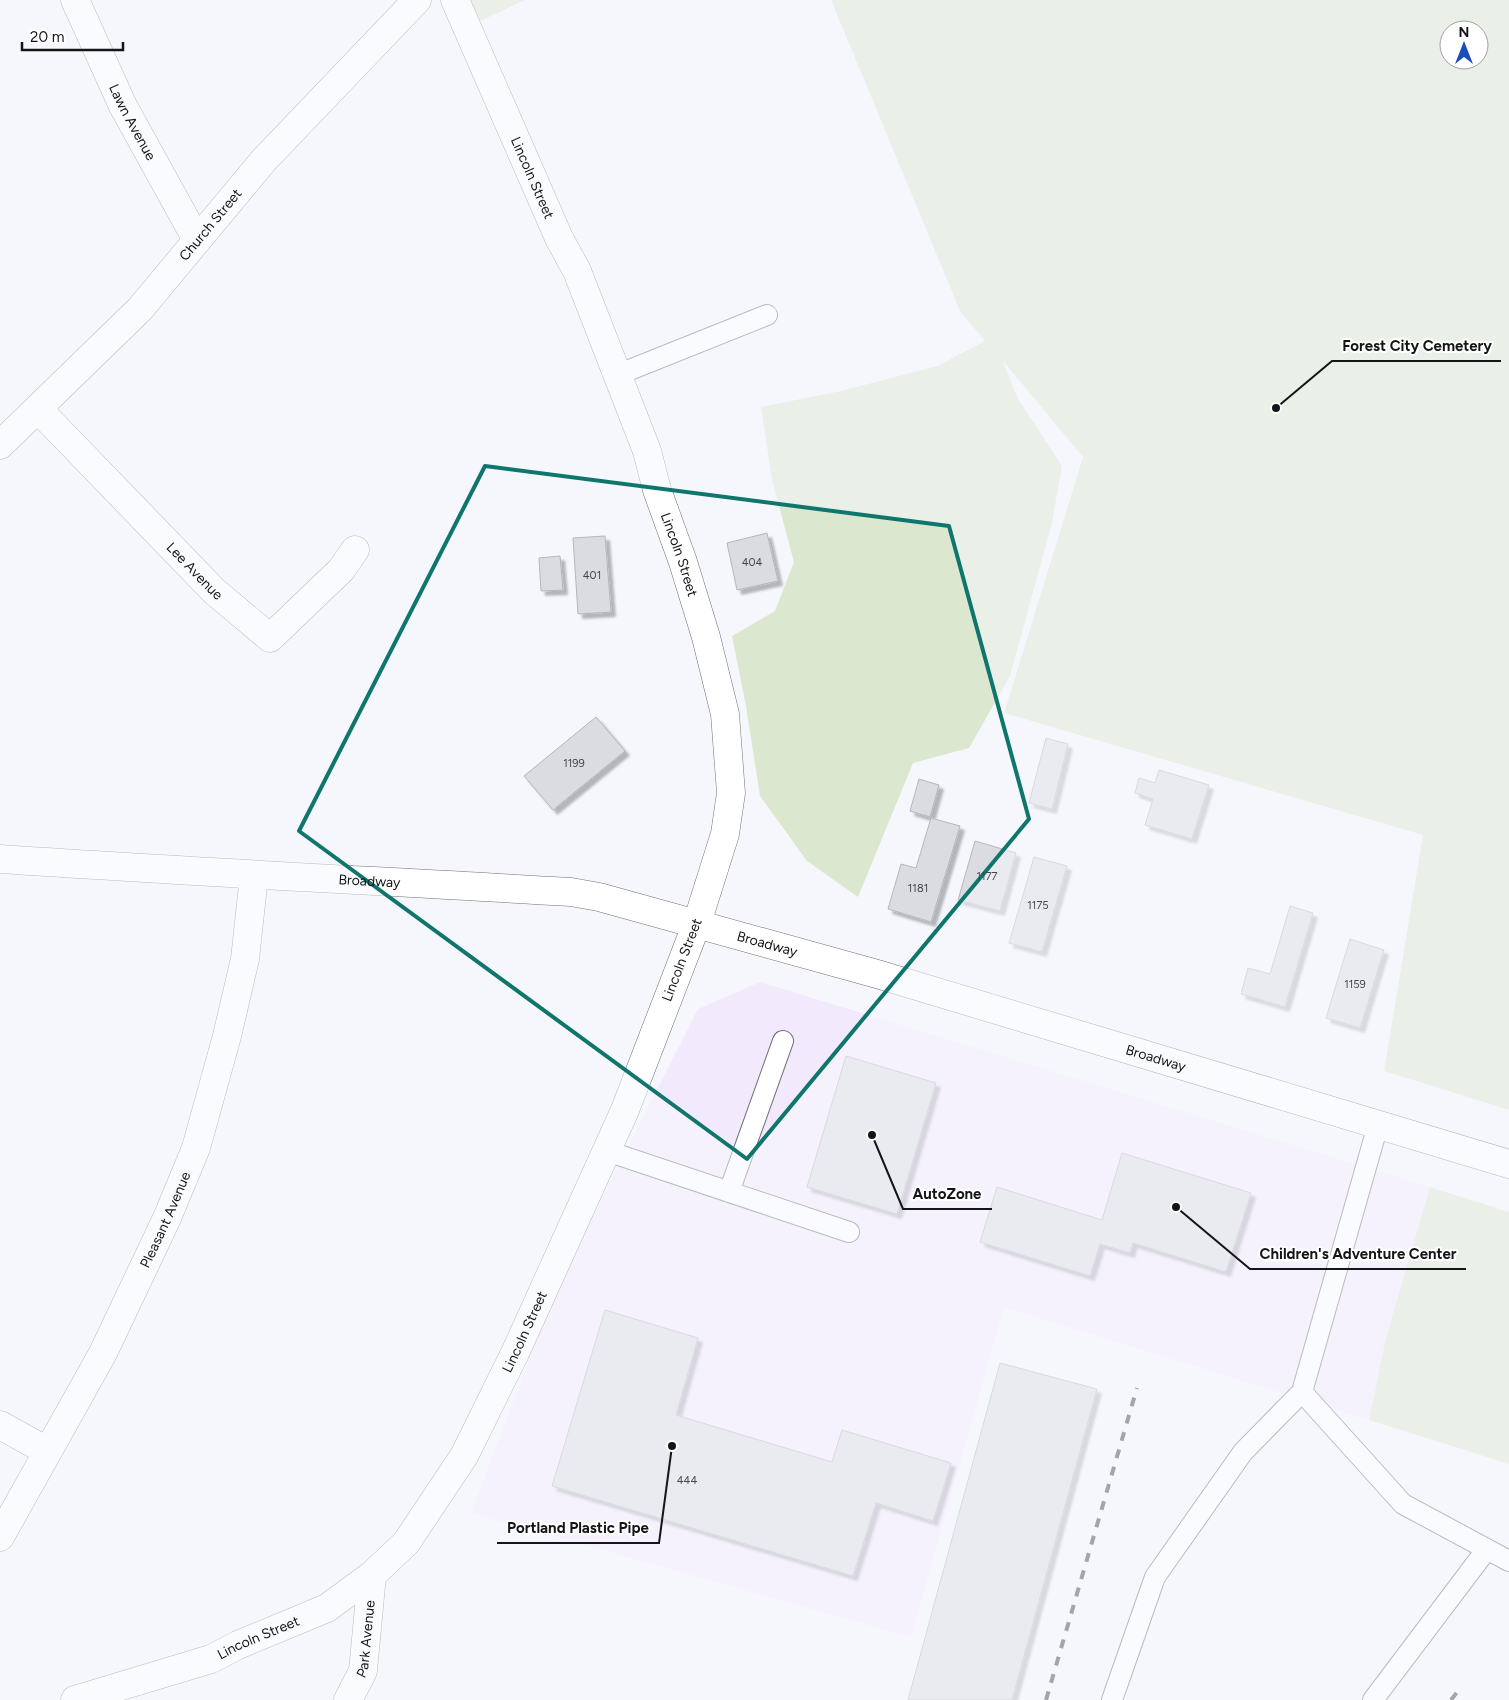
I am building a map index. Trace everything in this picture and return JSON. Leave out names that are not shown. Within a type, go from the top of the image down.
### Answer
[{"type":"street","name":"Lawn Avenue","points":[[75,0],[123,106],[197,240]]},
{"type":"street","name":"Church Street","points":[[0,445],[140,309],[264,160],[417,0]]},
{"type":"street","name":"Lincoln Street","points":[[75,1700],[212,1659],[238,1645],[327,1608],[372,1575],[406,1543],[464,1456],[515,1353],[626,1110],[697,923],[725,834],[731,794],[725,714],[706,637],[683,562],[657,490],[647,451],[576,271],[559,238],[455,0]]},
{"type":"street","name":"Lee Avenue","points":[[38,410],[214,591],[270,638],[341,570],[356,550]]},
{"type":"street","name":"Broadway","points":[[0,859],[254,876],[359,879],[571,892],[599,897],[877,974],[1509,1164]]},
{"type":"street","name":"Pleasant Avenue","points":[[0,1536],[103,1353],[167,1218],[196,1148],[227,1036],[245,959],[254,876]]},
{"type":"street","points":[[0,1425],[47,1451]]},
{"type":"street","name":"Park Avenue","points":[[348,1700],[363,1671],[372,1575]]},
{"type":"lane","points":[[617,375],[767,315]]},
{"type":"lane","points":[[730,1192],[783,1041]]},
{"type":"lane","points":[[1112,1700],[1155,1577],[1243,1452],[1302,1392],[1378,1125]]},
{"type":"lane","points":[[607,1151],[849,1232]]},
{"type":"lane","points":[[1302,1392],[1403,1504],[1509,1561]]},
{"type":"lane","points":[[1373,1700],[1486,1549]]},
{"type":"highlighted area","points":[[485,466],[949,526],[1029,819],[747,1159],[299,831]]},
{"type":"shaded area","points":[[760,982],[1430,1187],[1369,1420],[1004,1307],[911,1637],[471,1513],[557,1287],[698,1009]]},
{"type":"green space","points":[[455,0],[525,0],[466,28]]},
{"type":"green space","points":[[831,0],[1509,0],[1509,1110],[1384,1071],[1423,835],[1004,713],[1083,457],[1003,361],[1017,397],[1062,466],[1052,523],[1010,676],[969,748],[913,763],[858,897],[807,861],[760,796],[746,706],[732,636],[775,611],[794,562],[772,480],[761,407],[841,391],[937,366],[985,341],[960,311]]},
{"type":"green space","points":[[1430,1187],[1509,1212],[1509,1464],[1369,1420],[1386,1338]]},
{"type":"building","points":[[767,533],[778,581],[737,590],[727,543]]},
{"type":"building","points":[[605,536],[611,612],[578,614],[573,538]]},
{"type":"building","points":[[560,556],[563,590],[541,591],[539,558]]},
{"type":"building","points":[[596,717],[625,751],[553,810],[524,776]]},
{"type":"building","points":[[1046,738],[1068,744],[1052,809],[1029,803]]},
{"type":"building","points":[[1159,770],[1209,785],[1192,839],[1145,825],[1153,799],[1135,793],[1139,778],[1155,783]]},
{"type":"building","points":[[919,779],[939,785],[930,817],[910,811]]},
{"type":"building","points":[[931,818],[960,826],[931,922],[888,909],[901,864],[916,868]]},
{"type":"building","points":[[975,841],[1016,853],[1000,911],[958,900]]},
{"type":"building","points":[[1034,857],[1067,866],[1042,952],[1009,943]]},
{"type":"building","points":[[1290,906],[1313,913],[1285,1007],[1241,994],[1248,968],[1270,974]]},
{"type":"building","points":[[1350,939],[1384,950],[1360,1028],[1326,1018]]},
{"type":"building","points":[[846,1056],[936,1083],[897,1214],[807,1187]]},
{"type":"building","points":[[1122,1153],[1251,1193],[1226,1272],[1133,1243],[1130,1253],[1100,1244],[1090,1276],[980,1242],[997,1187],[1102,1220]]},
{"type":"building","points":[[605,1310],[698,1338],[676,1415],[832,1462],[842,1430],[951,1463],[933,1521],[876,1503],[853,1576],[552,1486]]},
{"type":"building","points":[[1000,1363],[1097,1389],[1012,1700],[908,1700]]},
{"type":"railway","points":[[1046,1700],[1137,1388]]},
{"type":"railway","points":[[1451,1700],[1458,1691]]},
{"type":"place","name":"Forest City Cemetery","points":[[1276,408]]},
{"type":"place","name":"AutoZone","points":[[872,1135]]},
{"type":"place","name":"Children's Adventure Center","points":[[1176,1207]]},
{"type":"place","name":"Portland Plastic Pipe","points":[[672,1446]]}]
